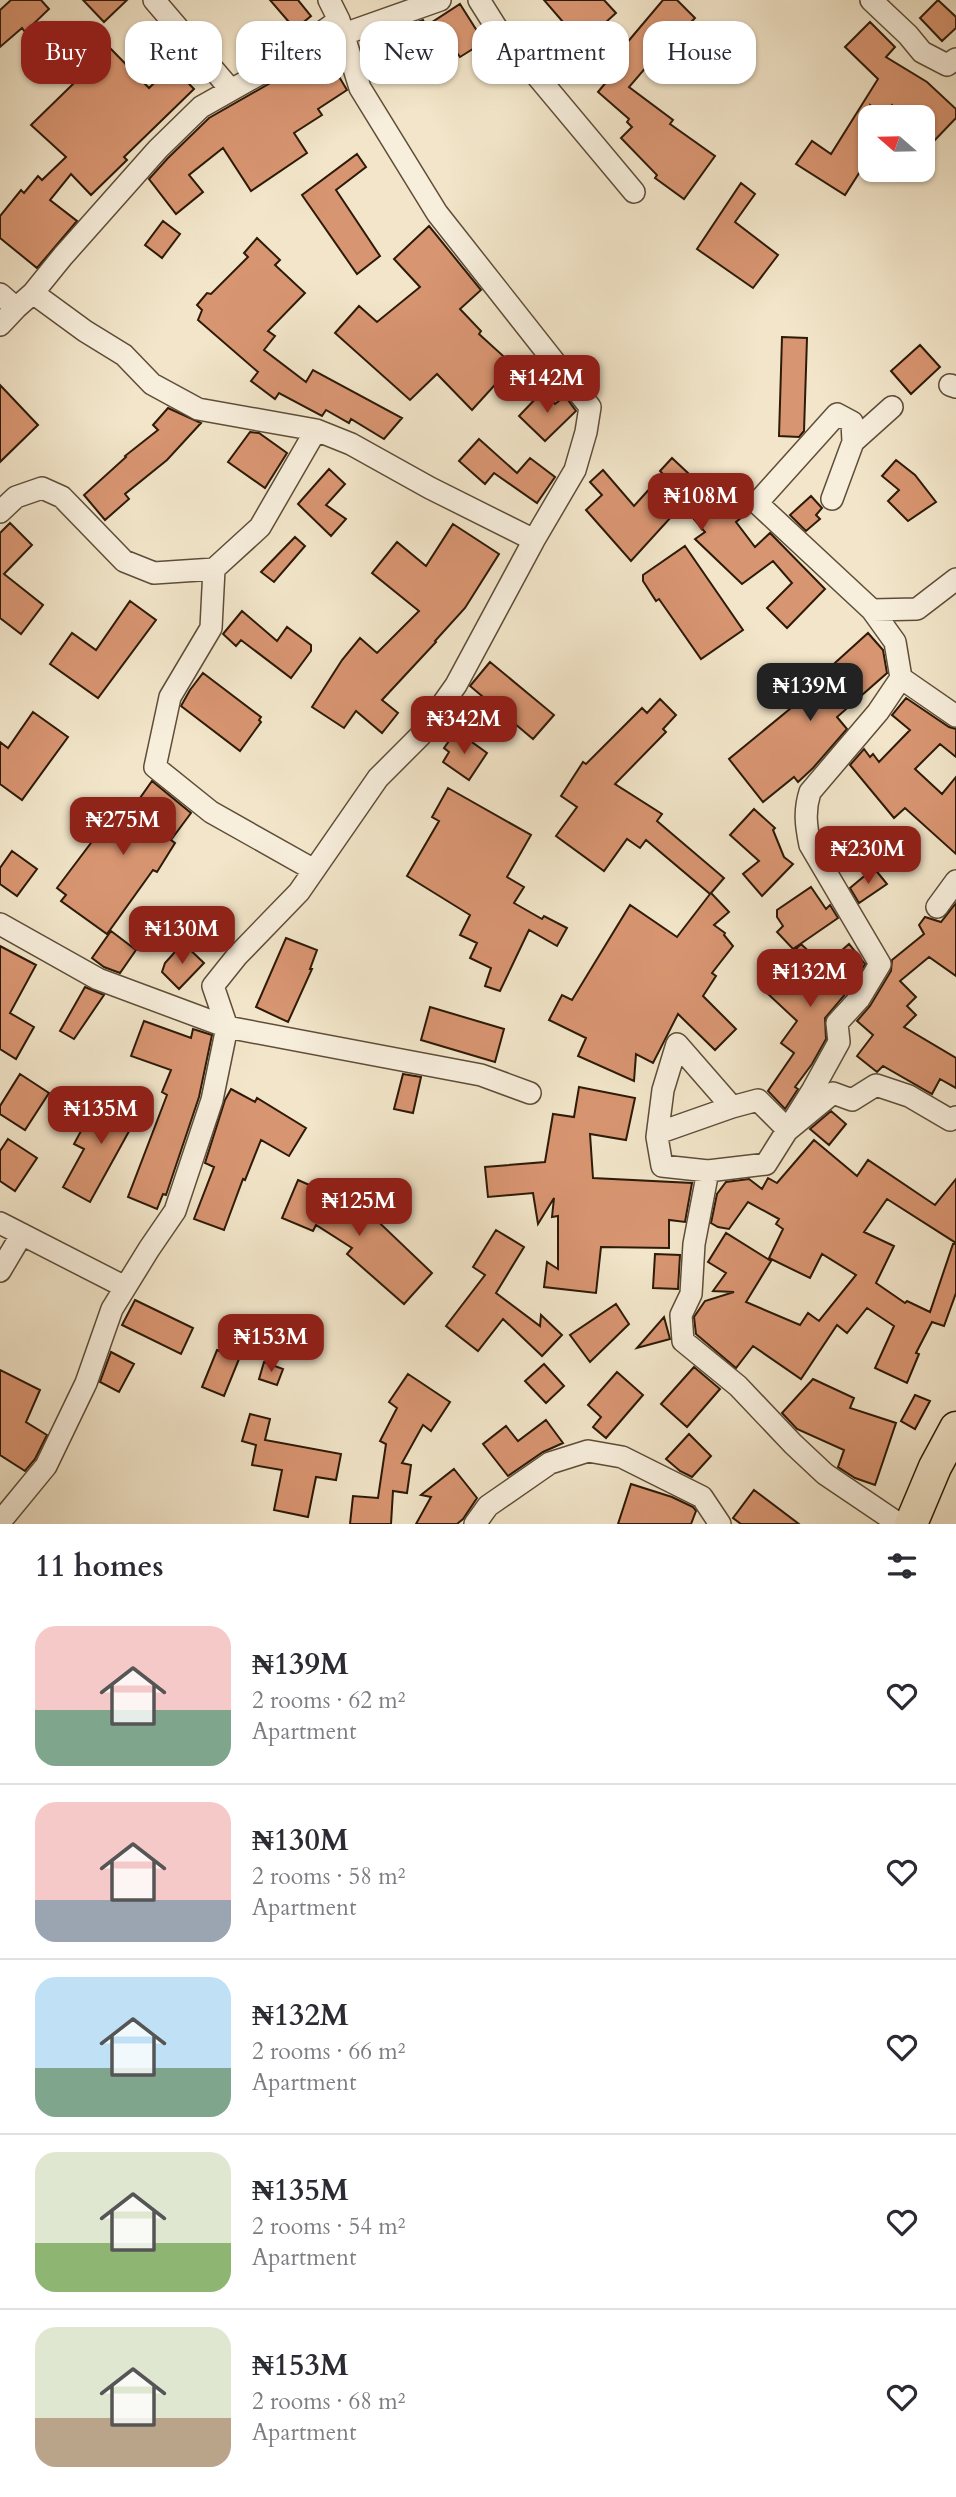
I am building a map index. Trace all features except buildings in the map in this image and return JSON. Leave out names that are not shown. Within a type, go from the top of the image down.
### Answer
[{"type":"highway","points":[[911,1524],[935,1467],[956,1428]]},
{"type":"street","points":[[154,0],[231,90]]},
{"type":"street","points":[[329,0],[339,21]]},
{"type":"street","points":[[346,26],[440,0]]},
{"type":"street","points":[[479,0],[496,27],[635,192]]},
{"type":"street","points":[[871,0],[922,52],[947,65],[956,59]]},
{"type":"street","points":[[0,1522],[46,1466],[86,1383],[112,1308],[175,1211],[212,1100],[227,1027],[213,986],[237,956],[299,892],[378,778],[420,736],[456,685],[575,470],[586,432],[590,407],[438,213],[360,89],[346,41]]},
{"type":"street","points":[[0,324],[8,301],[33,293],[158,149],[201,107],[242,84]]},
{"type":"street","points":[[33,293],[85,331],[124,355],[152,384],[198,409],[316,430],[351,444],[430,488],[534,540]]},
{"type":"street","points":[[853,442],[892,407]]},
{"type":"street","points":[[732,1107],[677,1044],[663,1090],[658,1133],[662,1166],[708,1171],[766,1164],[839,1042],[837,1023],[859,999],[880,964],[810,845],[805,825],[810,792],[878,712],[901,678],[895,642],[872,610],[757,503],[837,414],[852,422],[853,442],[832,499]]},
{"type":"street","points":[[0,512],[16,497],[42,488],[61,497],[124,561],[154,573],[214,569],[260,527],[316,430]]},
{"type":"street","points":[[214,569],[211,628],[170,697],[155,767],[211,812],[314,870]]},
{"type":"street","points":[[872,610],[917,609],[956,579]]},
{"type":"street","points":[[901,678],[956,716]]},
{"type":"street","points":[[937,907],[956,881]]},
{"type":"street","points":[[0,924],[98,979],[227,1027],[481,1075],[530,1093]]},
{"type":"street","points":[[788,1130],[833,1093],[852,1100],[876,1085],[909,1096],[950,1120],[956,1117]]},
{"type":"street","points":[[658,1133],[758,1100],[788,1130]]},
{"type":"street","points":[[708,1171],[694,1244],[691,1294],[681,1315],[683,1341],[738,1386],[825,1474],[899,1524]]},
{"type":"street","points":[[0,1223],[125,1287]]},
{"type":"street","points":[[0,1271],[22,1234]]},
{"type":"street","points":[[475,1524],[488,1506],[550,1463],[588,1451],[622,1457],[702,1497],[720,1524]]}]
